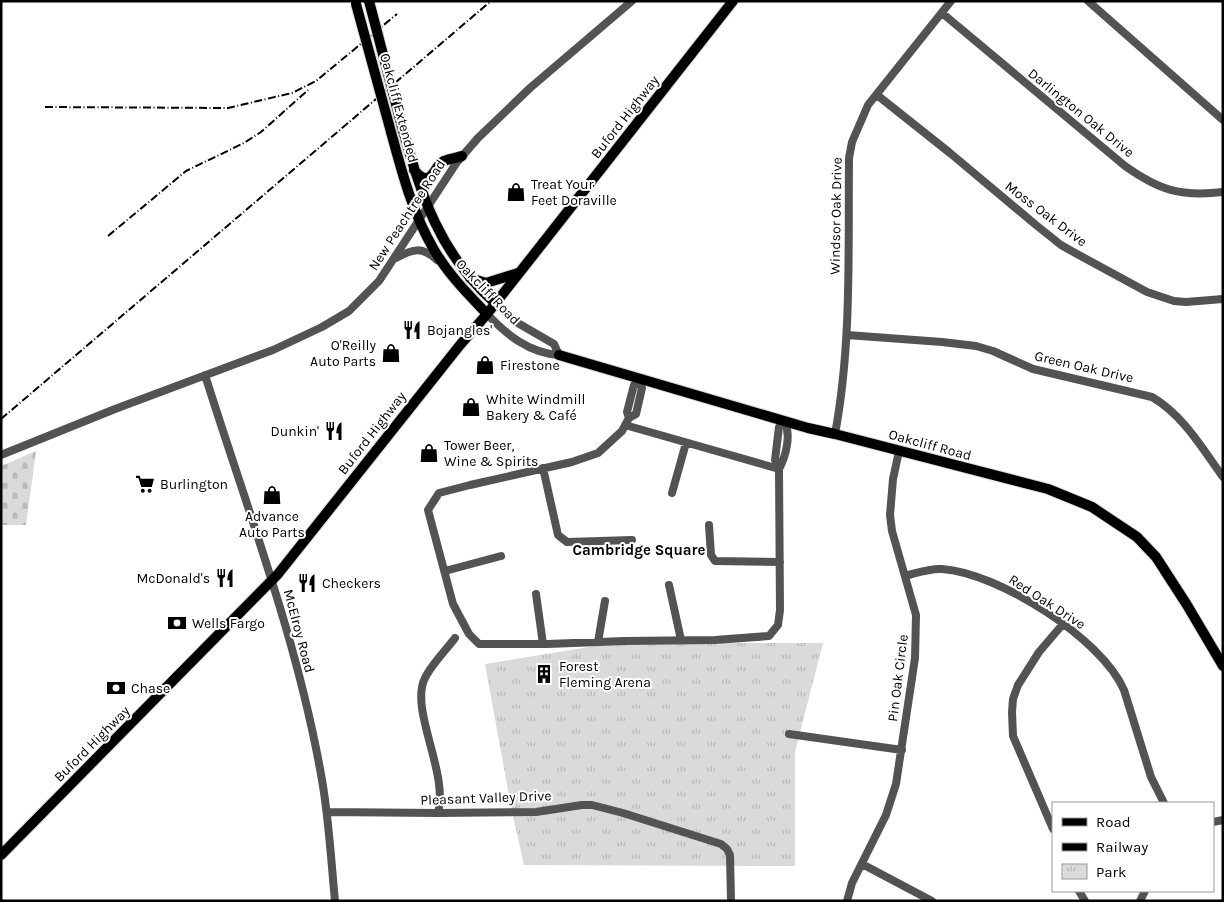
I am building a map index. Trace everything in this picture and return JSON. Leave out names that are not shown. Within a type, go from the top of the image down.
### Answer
[{"type":"main road","name":"Oakcliff Extended","points":[[369,1],[414,170],[428,208]]},
{"type":"main road","name":"Buford Highway","points":[[1,855],[272,580],[487,314],[733,1]]},
{"type":"main road","name":"Oakcliff Extended","points":[[356,2],[391,132],[411,200],[420,221]]},
{"type":"main road","points":[[414,170],[421,176],[428,178],[432,176],[442,162],[462,156]]},
{"type":"main road","name":"Oakcliff Road","points":[[428,208],[434,223],[455,260],[468,277],[495,303]]},
{"type":"main road","name":"Oakcliff Road","points":[[420,221],[424,233],[443,265],[456,282],[487,314]]},
{"type":"main road","points":[[468,277],[486,283],[519,273]]},
{"type":"main road","name":"Oakcliff Road","points":[[559,355],[640,381],[785,422],[1048,489],[1092,507],[1137,537],[1156,557],[1223,666]]},
{"type":"street","name":"New Peachtree Road","points":[[1,455],[295,340],[349,311],[380,281],[462,156],[478,138],[530,88],[632,1]]},
{"type":"street","name":"Windsor Oak Drive","points":[[835,434],[842,399],[847,335],[849,158],[852,142],[868,105],[951,1]]},
{"type":"street","points":[[1088,1],[1223,120]]},
{"type":"street","name":"Darlington Oak Drive","points":[[942,13],[1125,166],[1146,180],[1165,189],[1186,193],[1223,192]]},
{"type":"street","name":"Moss Oak Drive","points":[[877,95],[1061,245],[1147,292],[1186,302],[1223,299]]},
{"type":"street","points":[[394,259],[408,252],[420,250],[429,252],[443,265]]},
{"type":"street","name":"Oakcliff Road","points":[[487,314],[505,333],[546,354],[559,355],[554,344],[516,322],[495,303]]},
{"type":"street","name":"Green Oak Drive","points":[[847,335],[976,346],[993,351],[1033,369],[1152,397],[1165,404],[1177,416],[1223,476]]},
{"type":"street","name":"McElroy Road","points":[[205,375],[272,580],[312,727],[327,812],[335,901]]},
{"type":"street","points":[[640,381],[634,386],[627,412],[627,422],[622,431],[598,453],[572,462],[470,484],[439,493],[428,510],[453,604],[469,634],[479,644],[715,640],[769,636],[778,626],[779,618],[780,469],[774,460],[779,426],[785,422]]},
{"type":"street","points":[[627,422],[686,443],[780,469]]},
{"type":"street","points":[[672,493],[686,443]]},
{"type":"street","name":"Pin Oak Circle","points":[[847,901],[852,883],[886,815],[896,784],[915,658],[916,615],[892,531],[890,515],[893,479],[899,451]]},
{"type":"street","points":[[543,468],[558,535],[567,542],[632,540]]},
{"type":"street","points":[[709,525],[711,555],[715,562],[780,562]]},
{"type":"street","points":[[445,571],[501,556]]},
{"type":"street","name":"Red Oak Drive","points":[[905,576],[931,569],[942,569],[984,578],[1016,593],[1062,624],[1096,652],[1119,678],[1151,777],[1164,802]]},
{"type":"street","points":[[669,585],[681,640]]},
{"type":"street","points":[[536,594],[543,644]]},
{"type":"street","points":[[598,642],[605,601]]},
{"type":"street","points":[[1052,827],[1013,736],[1011,726],[1013,699],[1018,685],[1039,652],[1062,624]]},
{"type":"street","points":[[438,814],[440,795],[437,772],[421,699],[424,679],[455,638]]},
{"type":"street","points":[[789,734],[902,750]]},
{"type":"street","name":"Pleasant Valley Drive","points":[[327,812],[438,814],[536,812],[592,805],[721,844],[730,855],[731,901]]},
{"type":"street","points":[[862,864],[932,901]]},
{"type":"green space","points":[[36,451],[26,525],[1,525],[1,466]]},
{"type":"green space","points":[[613,643],[823,643],[795,752],[795,866],[524,865],[512,812],[485,664]]},
{"type":"railway","points":[[1,419],[491,1]]},
{"type":"railway","points":[[45,107],[228,108],[292,93],[316,81],[397,14]]},
{"type":"railway","points":[[108,236],[186,171],[244,143],[261,132],[308,90]]},
{"type":"place","name":"Treat Your Feet Doraville","points":[[516,192]]},
{"type":"place","name":"Bojangles'","points":[[412,330]]},
{"type":"place","name":"O'Reilly Auto Parts","points":[[391,353]]},
{"type":"place","name":"Firestone","points":[[485,365]]},
{"type":"place","name":"White Windmill Bakery & Café","points":[[471,407]]},
{"type":"place","name":"Dunkin'","points":[[334,431]]},
{"type":"place","name":"Tower Beer, Wine & Spirits","points":[[429,453]]},
{"type":"place","name":"Burlington","points":[[145,484]]},
{"type":"place","name":"Advance Auto Parts","points":[[272,495]]},
{"type":"place","name":"McDonald's","points":[[225,578]]},
{"type":"place","name":"Checkers","points":[[307,583]]},
{"type":"place","name":"Wells Fargo","points":[[177,623]]},
{"type":"place","name":"Forest Fleming Arena","points":[[544,674]]},
{"type":"place","name":"Chase","points":[[116,688]]},
{"type":"district","name":"Cambridge Square","points":[[639,550]]}]
